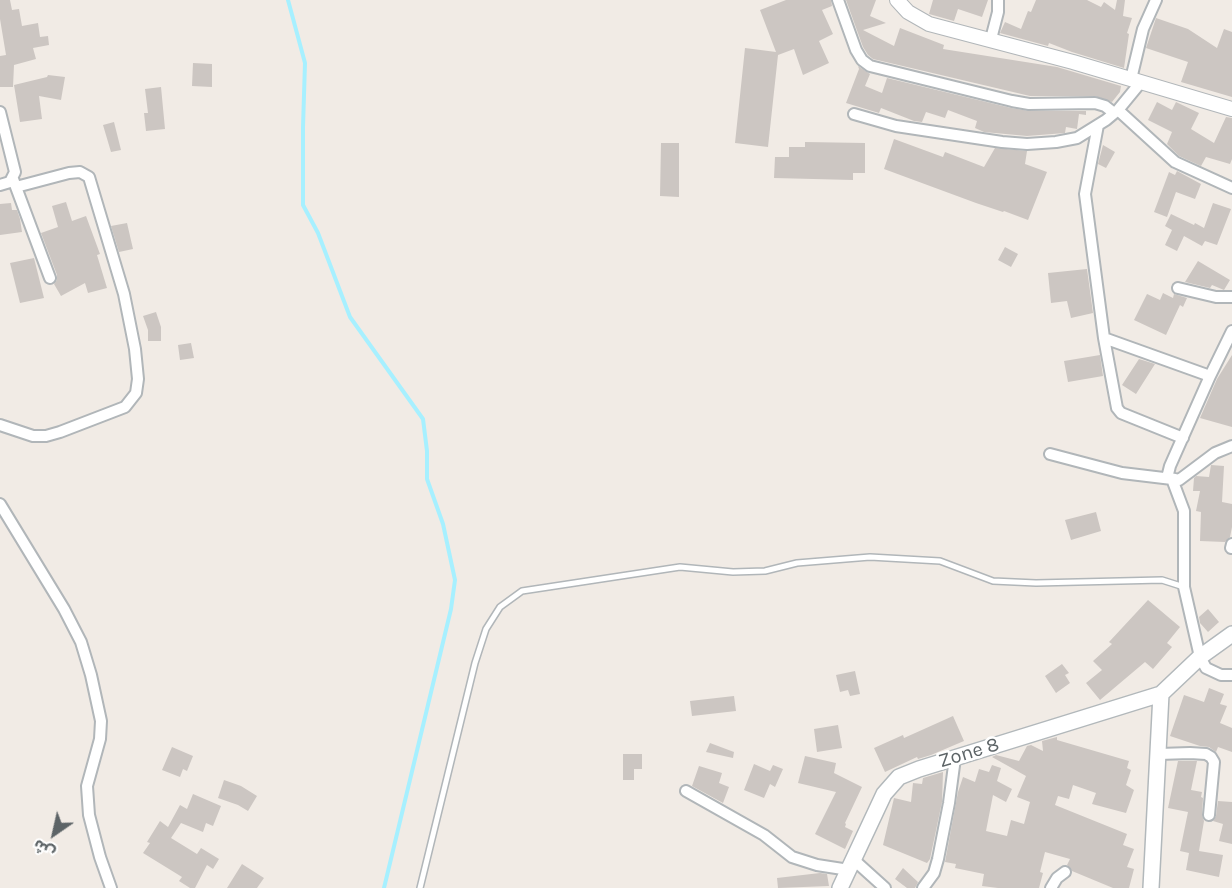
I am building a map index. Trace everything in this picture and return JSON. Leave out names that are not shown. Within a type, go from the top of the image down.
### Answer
[{"type":"main road","points":[[1151,888],[1161,694],[1200,657],[1232,634]]},
{"type":"main road","name":"Zone 8","points":[[840,888],[877,808],[891,785],[907,773],[1161,694]]},
{"type":"street","points":[[838,0],[856,50],[862,60],[870,66],[1012,101],[1033,104],[1095,103],[1105,106],[1116,112],[1175,162],[1232,188]]},
{"type":"street","points":[[897,0],[908,12],[919,19],[1232,109]]},
{"type":"street","points":[[991,39],[998,12],[998,0]]},
{"type":"street","points":[[854,114],[896,126],[1027,144],[1068,141],[1077,138],[1116,112],[1136,81],[1143,29],[1156,0]]},
{"type":"street","points":[[0,112],[15,169],[14,183],[50,278]]},
{"type":"street","points":[[1098,125],[1085,194],[1104,338],[1117,408],[1121,413],[1183,438]]},
{"type":"street","points":[[0,185],[80,172],[89,177],[124,294],[135,349],[138,379],[136,393],[125,407],[60,432],[38,436],[0,425]]},
{"type":"street","points":[[1178,288],[1216,297],[1232,297]]},
{"type":"street","points":[[1232,331],[1168,474],[1184,511],[1184,587],[1200,657],[1206,668],[1221,675],[1232,675]]},
{"type":"street","points":[[1104,338],[1210,376]]},
{"type":"street","points":[[1050,454],[1122,473],[1179,480],[1215,453],[1232,446]]},
{"type":"street","points":[[0,504],[64,609],[81,642],[91,675],[101,721],[100,739],[87,786],[89,815],[111,888]]},
{"type":"street","points":[[1159,754],[1206,754],[1213,759],[1209,815]]},
{"type":"street","points":[[923,888],[934,873],[938,859],[955,758]]},
{"type":"street","points":[[686,791],[764,836],[792,857],[817,865],[852,865],[885,888]]},
{"type":"street","points":[[1051,888],[1057,878],[1065,872]]},
{"type":"lane","points":[[420,888],[475,663],[486,629],[500,607],[522,591],[680,567],[733,572],[765,570],[797,563],[870,557],[940,561],[993,581],[1036,583],[1162,580],[1184,587]]},
{"type":"building","points":[[0,0],[10,0],[12,10],[19,9],[22,26],[38,23],[40,37],[48,36],[49,45],[33,48],[36,59],[14,65],[13,87],[0,87],[0,56],[6,55],[0,19]]},
{"type":"building","points":[[786,0],[831,0],[832,6],[822,10],[833,34],[819,41],[829,63],[803,75],[794,49],[778,55],[768,147],[735,143],[745,48],[776,52],[760,10]]},
{"type":"building","points":[[846,0],[876,0],[870,16],[886,23],[863,30],[894,46],[900,28],[944,45],[943,49],[1057,67],[1121,86],[1120,92],[1112,102],[1095,96],[1030,96],[873,59],[863,47]]},
{"type":"building","points":[[933,0],[988,0],[982,17],[958,9],[954,21],[929,14]]},
{"type":"building","points":[[1036,0],[1087,0],[1101,7],[1104,2],[1115,10],[1117,0],[1125,0],[1123,16],[1132,18],[1127,33],[1129,34],[1124,68],[1049,43],[1048,46],[1000,33],[1005,22],[1021,29],[1028,11],[1031,12]]},
{"type":"building","points":[[1156,18],[1188,29],[1217,48],[1224,29],[1232,32],[1232,97],[1181,82],[1188,62],[1146,48]]},
{"type":"building","points":[[193,63],[212,64],[212,87],[192,86]]},
{"type":"building","points":[[858,66],[870,74],[865,86],[882,93],[887,78],[1011,108],[1029,111],[1086,111],[1086,115],[1079,114],[1077,129],[1066,127],[1065,133],[1027,136],[984,132],[975,128],[977,121],[948,110],[945,118],[926,112],[922,122],[914,121],[881,108],[879,113],[846,103],[859,69]]},
{"type":"building","points":[[48,75],[65,77],[61,100],[39,96],[42,119],[20,122],[14,85]]},
{"type":"building","points":[[161,87],[165,129],[146,131],[144,113],[148,113],[145,89]]},
{"type":"building","points":[[1157,102],[1172,110],[1176,102],[1199,113],[1191,129],[1214,143],[1226,117],[1232,118],[1230,164],[1206,157],[1201,166],[1179,156],[1167,144],[1172,132],[1148,120]]},
{"type":"building","points":[[114,122],[121,150],[111,152],[103,125]]},
{"type":"building","points":[[894,139],[943,157],[945,152],[984,167],[995,148],[1027,151],[1025,164],[1047,172],[1028,220],[884,169]]},
{"type":"building","points":[[805,142],[865,143],[865,173],[853,173],[853,180],[774,178],[775,157],[789,157],[789,147],[805,147]]},
{"type":"building","points":[[661,143],[679,143],[679,197],[660,196]]},
{"type":"building","points":[[1103,145],[1115,152],[1106,168],[1098,164]]},
{"type":"building","points":[[1177,171],[1201,184],[1195,199],[1176,192],[1167,217],[1154,212],[1169,172],[1175,175]]},
{"type":"building","points":[[66,202],[72,221],[86,216],[100,254],[97,255],[107,288],[88,293],[85,283],[61,296],[54,284],[57,275],[41,233],[58,227],[52,206]]},
{"type":"building","points":[[11,203],[12,210],[17,210],[22,232],[0,235],[0,204]]},
{"type":"building","points":[[1213,203],[1231,209],[1217,245],[1205,241],[1202,246],[1184,236],[1177,251],[1165,245],[1172,230],[1165,226],[1171,214],[1204,228]]},
{"type":"building","points":[[127,223],[133,249],[119,252],[111,226]]},
{"type":"building","points":[[1005,247],[1018,254],[1011,267],[998,260]]},
{"type":"building","points":[[34,258],[44,298],[20,303],[10,263]]},
{"type":"building","points":[[1198,261],[1230,280],[1224,290],[1212,285],[1210,288],[1185,282]]},
{"type":"building","points":[[1087,269],[1093,313],[1071,318],[1067,301],[1051,303],[1048,273]]},
{"type":"building","points":[[1163,293],[1173,298],[1174,294],[1187,298],[1183,307],[1180,305],[1166,335],[1134,320],[1147,294],[1160,300]]},
{"type":"building","points":[[156,312],[161,327],[161,341],[148,341],[148,330],[143,316]]},
{"type":"building","points":[[191,343],[194,358],[180,360],[178,345]]},
{"type":"building","points":[[1100,355],[1103,376],[1068,382],[1064,361]]},
{"type":"building","points":[[1232,355],[1232,427],[1200,418],[1217,379]]},
{"type":"building","points":[[1139,359],[1155,364],[1136,394],[1122,385]]},
{"type":"building","points":[[1211,465],[1224,466],[1222,502],[1232,504],[1232,527],[1230,537],[1225,542],[1200,541],[1201,512],[1196,511],[1200,491],[1193,491],[1194,478],[1196,476],[1209,477]]},
{"type":"building","points":[[1096,512],[1101,531],[1071,540],[1065,520]]},
{"type":"building","points":[[1148,600],[1180,627],[1167,643],[1172,647],[1153,669],[1145,662],[1100,700],[1086,683],[1102,670],[1093,661],[1112,644],[1109,642]]},
{"type":"building","points":[[1208,609],[1219,622],[1208,632],[1200,623],[1199,617]]},
{"type":"building","points":[[1062,664],[1069,673],[1065,675],[1070,683],[1056,693],[1045,676]]},
{"type":"building","points":[[855,671],[860,694],[850,696],[848,690],[840,692],[836,675]]},
{"type":"building","points":[[1209,688],[1224,694],[1220,704],[1227,706],[1220,723],[1232,728],[1232,752],[1218,747],[1216,752],[1209,747],[1170,736],[1184,695],[1204,702]]},
{"type":"building","points":[[734,696],[736,711],[692,716],[690,701]]},
{"type":"building","points":[[953,716],[964,741],[931,755],[918,759],[917,757],[885,772],[874,748],[903,735],[904,738]]},
{"type":"building","points":[[838,725],[842,748],[817,752],[814,729]]},
{"type":"building","points":[[1057,737],[1057,740],[1129,761],[1127,768],[1131,770],[1126,785],[1134,790],[1126,813],[1092,804],[1096,793],[1073,785],[1069,799],[1058,796],[1055,805],[1127,834],[1123,845],[1134,849],[1127,867],[1134,869],[1129,888],[1113,888],[1072,871],[1067,865],[1070,859],[1045,852],[1039,888],[982,886],[984,874],[955,868],[956,864],[945,862],[963,777],[975,782],[979,769],[989,772],[992,765],[1001,768],[997,781],[1012,789],[1006,802],[993,795],[986,831],[1007,836],[1011,820],[1024,824],[1030,802],[1017,797],[1026,776],[992,757],[996,755],[1019,761],[1027,746],[1031,745],[1043,751],[1042,741]]},
{"type":"building","points":[[710,743],[734,752],[733,758],[706,752]]},
{"type":"building","points":[[172,747],[193,756],[187,771],[183,769],[180,777],[162,770]]},
{"type":"building","points":[[623,754],[642,754],[642,769],[634,769],[634,780],[623,780]]},
{"type":"building","points":[[805,756],[836,763],[834,773],[862,787],[845,823],[845,827],[853,831],[845,849],[815,834],[836,792],[798,783]]},
{"type":"building","points":[[1178,761],[1197,761],[1191,790],[1202,792],[1201,797],[1203,798],[1204,821],[1199,851],[1223,855],[1219,877],[1186,870],[1189,853],[1180,851],[1188,812],[1168,808]]},
{"type":"building","points":[[754,764],[770,771],[773,765],[783,769],[775,787],[770,784],[764,798],[744,790]]},
{"type":"building","points":[[699,766],[722,773],[719,783],[729,787],[723,803],[692,786]]},
{"type":"building","points":[[943,772],[942,802],[930,859],[927,863],[883,845],[894,798],[911,802],[913,783],[922,784],[923,778]]},
{"type":"building","points":[[224,780],[241,786],[257,796],[248,811],[218,798]]},
{"type":"building","points":[[193,794],[221,806],[213,826],[206,823],[203,832],[181,823],[171,838],[197,854],[201,848],[219,859],[213,869],[207,865],[195,888],[190,888],[179,881],[182,877],[143,853],[160,821],[168,827],[180,805],[187,809]]},
{"type":"building","points":[[1218,801],[1232,802],[1232,844],[1219,841],[1223,824],[1213,821]]},
{"type":"building","points":[[242,864],[264,878],[257,888],[227,888]]},
{"type":"building","points":[[903,868],[918,882],[915,888],[907,888],[895,879]]},
{"type":"building","points":[[827,874],[829,886],[778,888],[777,878]]},
{"type":"waterway","points":[[288,0],[305,63],[303,205],[318,233],[350,317],[423,419],[427,451],[427,479],[443,524],[455,580],[451,609],[384,888]]}]
